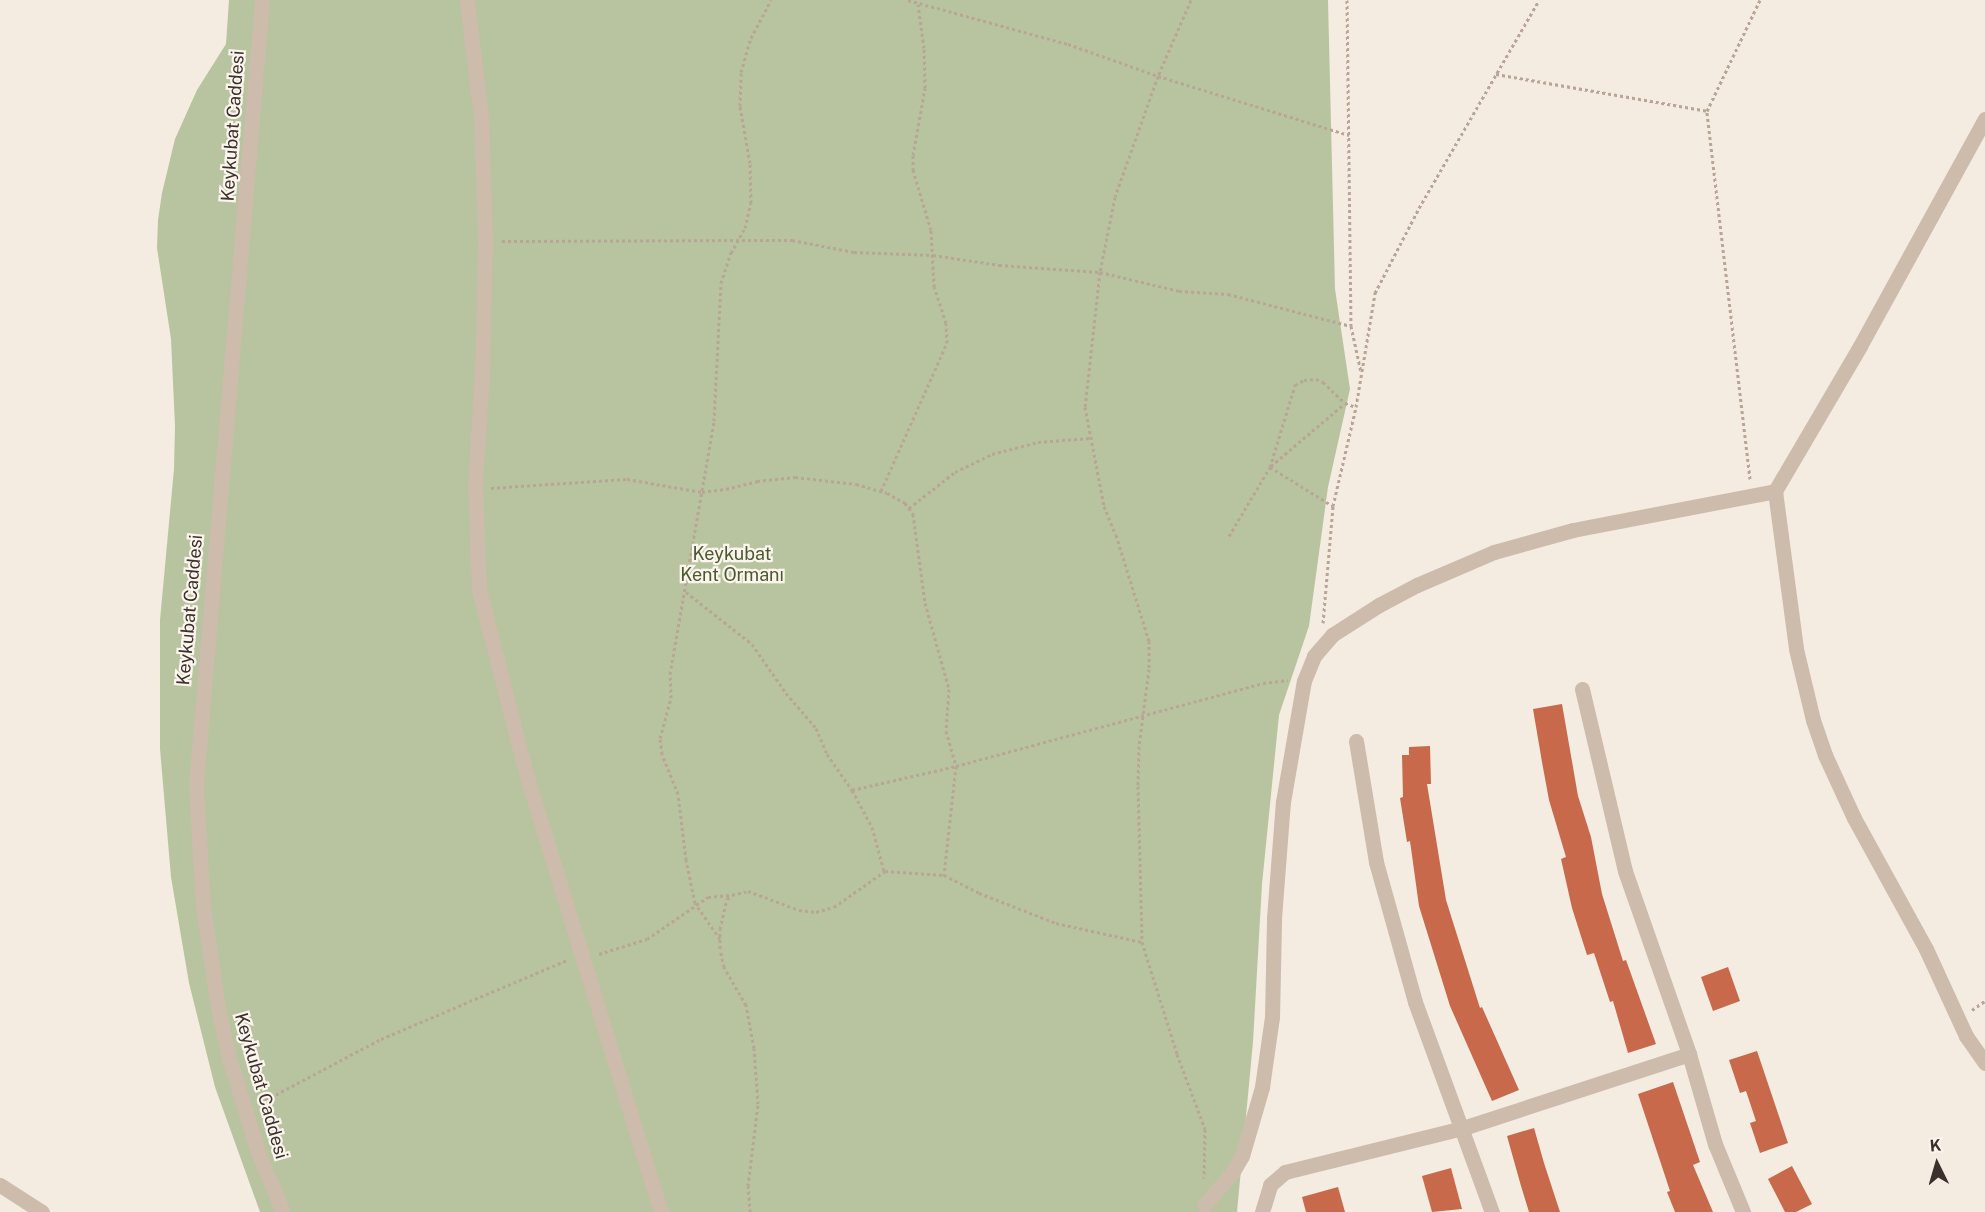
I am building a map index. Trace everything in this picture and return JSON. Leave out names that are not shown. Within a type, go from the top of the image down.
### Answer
[{"type":"street","name":"Keykubat Caddesi","points":[[262,0],[247,201],[222,461],[196,785],[199,866],[209,957],[229,1058],[259,1155],[283,1212]]},
{"type":"street","points":[[467,0],[481,119],[485,242],[483,362],[475,489],[479,590],[527,777],[661,1212]]},
{"type":"street","points":[[1985,119],[1865,337],[1774,491],[1796,649],[1806,694],[1825,755],[1854,818],[1926,949],[1966,1036],[1985,1063]]},
{"type":"street","points":[[1204,1205],[1232,1173],[1242,1156],[1262,1087],[1272,1017],[1274,918],[1283,802],[1305,678],[1314,656],[1338,631],[1380,605],[1427,580],[1494,552],[1573,530],[1774,491]]},
{"type":"street","points":[[1582,689],[1625,871],[1689,1054],[1715,1144],[1743,1212]]},
{"type":"street","points":[[1356,741],[1376,862],[1415,1002],[1492,1212]]},
{"type":"street","points":[[1262,1212],[1270,1185],[1285,1172],[1463,1128],[1689,1054]]},
{"type":"street","points":[[0,1185],[42,1212]]},
{"type":"path","points":[[720,939],[696,903],[686,860],[678,794],[662,754],[660,738],[671,698],[670,674],[686,592],[717,386],[721,283],[731,253],[749,216],[751,203],[749,154],[740,106],[741,72],[751,38],[771,0]]},
{"type":"path","points":[[908,0],[1068,44],[1158,76],[1349,135]]},
{"type":"path","points":[[1191,0],[1158,76],[1115,197],[1100,272],[1085,394],[1090,438],[1104,506],[1116,535],[1148,633],[1150,655],[1139,746],[1137,826],[1142,942],[1177,1054],[1205,1129],[1204,1205]]},
{"type":"path","points":[[1347,0],[1351,326],[1361,374]]},
{"type":"path","points":[[1322,646],[1333,506],[1356,407],[1375,293],[1419,208],[1539,0]]},
{"type":"path","points":[[1752,495],[1707,111],[1760,0]]},
{"type":"path","points":[[881,491],[947,344],[946,323],[934,287],[930,222],[913,170],[913,155],[925,88],[924,48],[918,4]]},
{"type":"path","points":[[1496,74],[1707,111]]},
{"type":"path","points":[[485,242],[792,240],[854,252],[933,255],[999,265],[1100,272],[1179,291],[1228,294],[1351,326]]},
{"type":"path","points":[[1229,536],[1270,467],[1295,385],[1310,379],[1323,382],[1345,404],[1356,407]]},
{"type":"path","points":[[1270,467],[1345,404]]},
{"type":"path","points":[[909,508],[956,472],[992,454],[1038,442],[1090,438]]},
{"type":"path","points":[[1270,467],[1333,506]]},
{"type":"path","points":[[475,489],[627,479],[702,492],[757,481],[795,477],[856,484],[881,491],[900,500],[909,508],[914,520],[925,603],[948,681],[950,698],[946,731],[956,766],[944,875]]},
{"type":"path","points":[[686,592],[752,644],[786,693],[816,728],[827,754],[852,790],[872,827],[885,871]]},
{"type":"path","points":[[852,790],[956,766],[1263,683],[1305,678]]},
{"type":"path","points":[[246,1111],[381,1039],[582,957],[647,939],[696,903],[708,897],[748,891],[799,910],[816,912],[834,907],[885,871],[944,875],[1017,909],[1056,922],[1142,942]]},
{"type":"path","points":[[732,895],[727,899],[720,939],[724,967],[747,1005],[754,1048],[758,1104],[748,1186],[750,1212]]},
{"type":"green space","name":"Keykubat Kent Ormanı","points":[[229,0],[1328,0],[1335,289],[1350,389],[1328,487],[1309,626],[1279,715],[1262,884],[1253,1042],[1237,1212],[260,1212],[215,1087],[189,983],[171,877],[160,749],[160,620],[174,469],[175,426],[171,339],[157,248],[158,220],[175,139],[197,90],[226,44]]},
{"type":"building","points":[[1562,704],[1578,796],[1591,837],[1602,894],[1623,961],[1626,960],[1656,1044],[1628,1053],[1613,1001],[1610,1002],[1594,953],[1587,955],[1572,908],[1561,859],[1566,857],[1549,800],[1533,709]]},
{"type":"building","points":[[1430,746],[1431,784],[1427,784],[1446,900],[1480,1008],[1482,1007],[1519,1090],[1492,1101],[1450,1006],[1419,906],[1410,841],[1407,842],[1400,798],[1403,797],[1402,755],[1409,755],[1409,747]]},
{"type":"building","points":[[1728,967],[1740,1001],[1713,1011],[1701,977]]},
{"type":"building","points":[[1757,1051],[1788,1143],[1760,1153],[1750,1123],[1756,1121],[1746,1091],[1740,1093],[1729,1060]]},
{"type":"building","points":[[1673,1082],[1700,1162],[1693,1165],[1713,1212],[1675,1212],[1667,1192],[1670,1191],[1638,1094]]},
{"type":"building","points":[[1534,1128],[1560,1212],[1529,1212],[1507,1136]]},
{"type":"building","points":[[1792,1166],[1812,1204],[1796,1212],[1785,1212],[1768,1179]]},
{"type":"building","points":[[1451,1168],[1462,1209],[1432,1212],[1422,1176]]},
{"type":"building","points":[[1338,1187],[1345,1212],[1306,1212],[1302,1197]]}]
